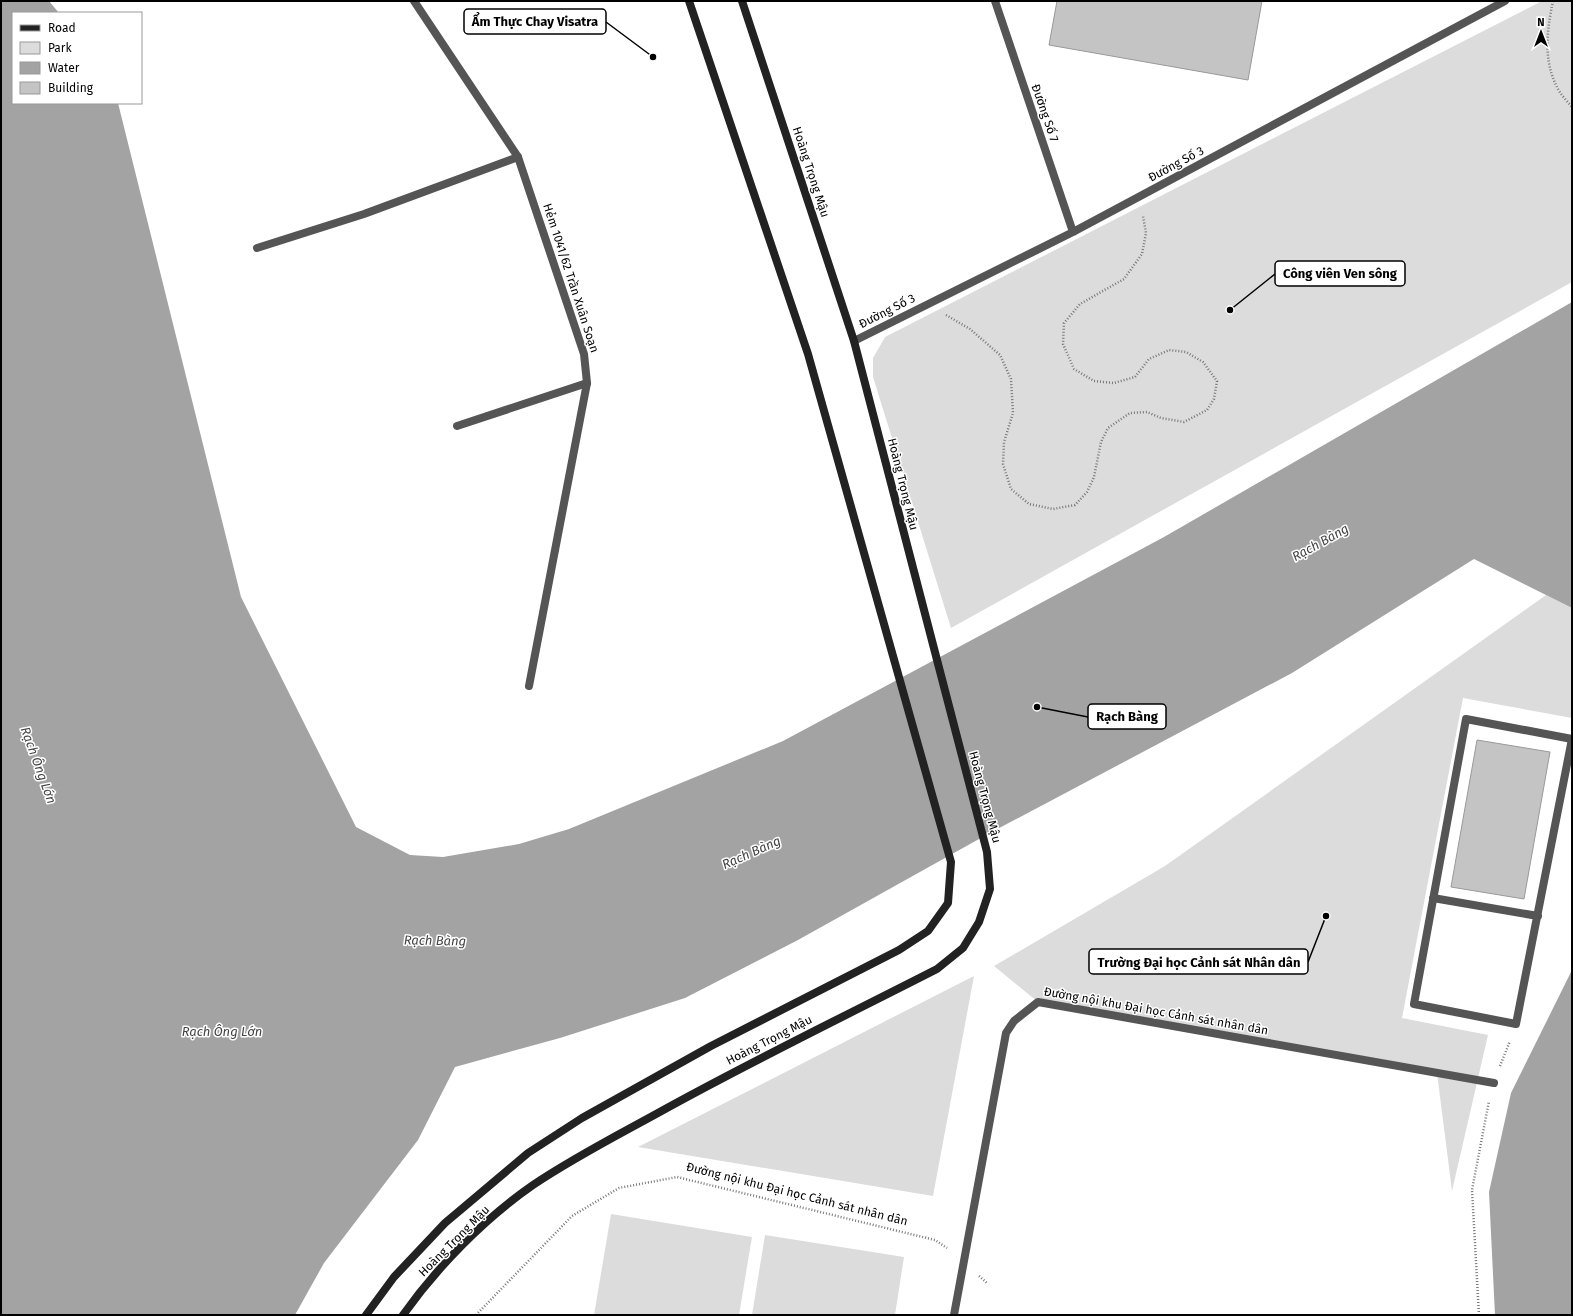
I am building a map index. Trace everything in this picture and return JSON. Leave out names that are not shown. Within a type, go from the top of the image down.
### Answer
[{"type":"main road","name":"Hoàng Trọng Mậu","points":[[366,1315],[394,1277],[445,1223],[528,1153],[582,1118],[711,1046],[899,950],[928,931],[948,903],[952,862],[808,354],[689,1]]},
{"type":"main road","name":"Hoàng Trọng Mậu","points":[[403,1315],[439,1271],[482,1227],[532,1186],[586,1153],[726,1075],[937,969],[963,948],[979,922],[990,889],[987,852],[854,340],[742,1]]},
{"type":"street","name":"Hẻm 1041/62 Trần Xuân Soạn","points":[[414,1],[518,157],[584,354],[587,383],[529,686]]},
{"type":"street","name":"Đường Số 7","points":[[994,1],[1073,232]]},
{"type":"street","name":"Đường Số 3","points":[[854,340],[1073,232],[1505,1]]},
{"type":"street","points":[[257,248],[364,214],[518,157]]},
{"type":"street","points":[[458,426],[587,383]]},
{"type":"street","points":[[1466,719],[1572,739],[1538,916],[1516,1024],[1414,1004],[1466,719]]},
{"type":"street","points":[[1433,898],[1538,916]]},
{"type":"street","name":"Đường nội khu Đại học Cảnh sát nhân dân","points":[[954,1315],[1006,1033],[1014,1021],[1038,1002],[1494,1083]]},
{"type":"path","points":[[1553,1],[1547,33],[1548,63],[1557,88],[1572,107]]},
{"type":"path","points":[[926,304],[970,329],[1000,355],[1010,379],[1011,386],[1013,413],[1004,442],[1003,464],[1011,489],[1029,504],[1053,509],[1075,505],[1087,492],[1094,477],[1101,442],[1108,428],[1130,413],[1146,412],[1161,418],[1184,422],[1207,410],[1214,399],[1217,381],[1203,362],[1186,352],[1169,350],[1149,359],[1135,377],[1114,383],[1094,381],[1074,369],[1063,344],[1064,323],[1080,304],[1124,279],[1142,254],[1146,233],[1140,196]]},
{"type":"path","points":[[1479,1315],[1472,1190],[1494,1083],[1516,1024]]},
{"type":"path","name":"Đường nội khu Đại học Cảnh sát nhân dân","points":[[476,1315],[572,1216],[619,1188],[677,1177],[935,1240],[964,1260],[987,1283]]},
{"type":"green space","points":[[1542,1],[1572,1],[1572,282],[951,628],[873,377],[873,358],[885,337]]},
{"type":"green space","points":[[1546,595],[1572,608],[1572,718],[1463,698],[1402,1018],[1488,1035],[1452,1191],[1437,1073],[1038,1002],[994,966],[1165,866]]},
{"type":"green space","points":[[974,976],[933,1196],[638,1147]]},
{"type":"green space","points":[[611,1214],[752,1237],[739,1315],[594,1315]]},
{"type":"green space","points":[[765,1235],[904,1257],[895,1315],[752,1315]]},
{"type":"water","name":"Rạch Ông Lớn","points":[[1,1],[49,1],[58,12],[12,12],[12,104],[118,104],[241,597],[356,827],[410,855],[443,857],[519,844],[569,829],[783,741],[1164,537],[1572,302],[1572,608],[1474,559],[1292,673],[988,834],[798,940],[685,998],[560,1038],[455,1067],[418,1140],[324,1263],[295,1315],[1,1315]]},
{"type":"water","points":[[1572,970],[1572,1315],[1495,1315],[1489,1192],[1511,1093]]},
{"type":"building","points":[[1057,1],[1262,1],[1248,80],[1049,45]]},
{"type":"building","points":[[1477,740],[1550,752],[1524,899],[1451,887]]},
{"type":"place","name":"Ẩm Thực Chay Visatra","points":[[653,57]]},
{"type":"place","name":"Công viên Ven sông","points":[[1230,310]]},
{"type":"place","name":"Rạch Bàng","points":[[1037,707]]},
{"type":"place","name":"Trường Đại học Cảnh sát Nhân dân","points":[[1326,916]]}]
